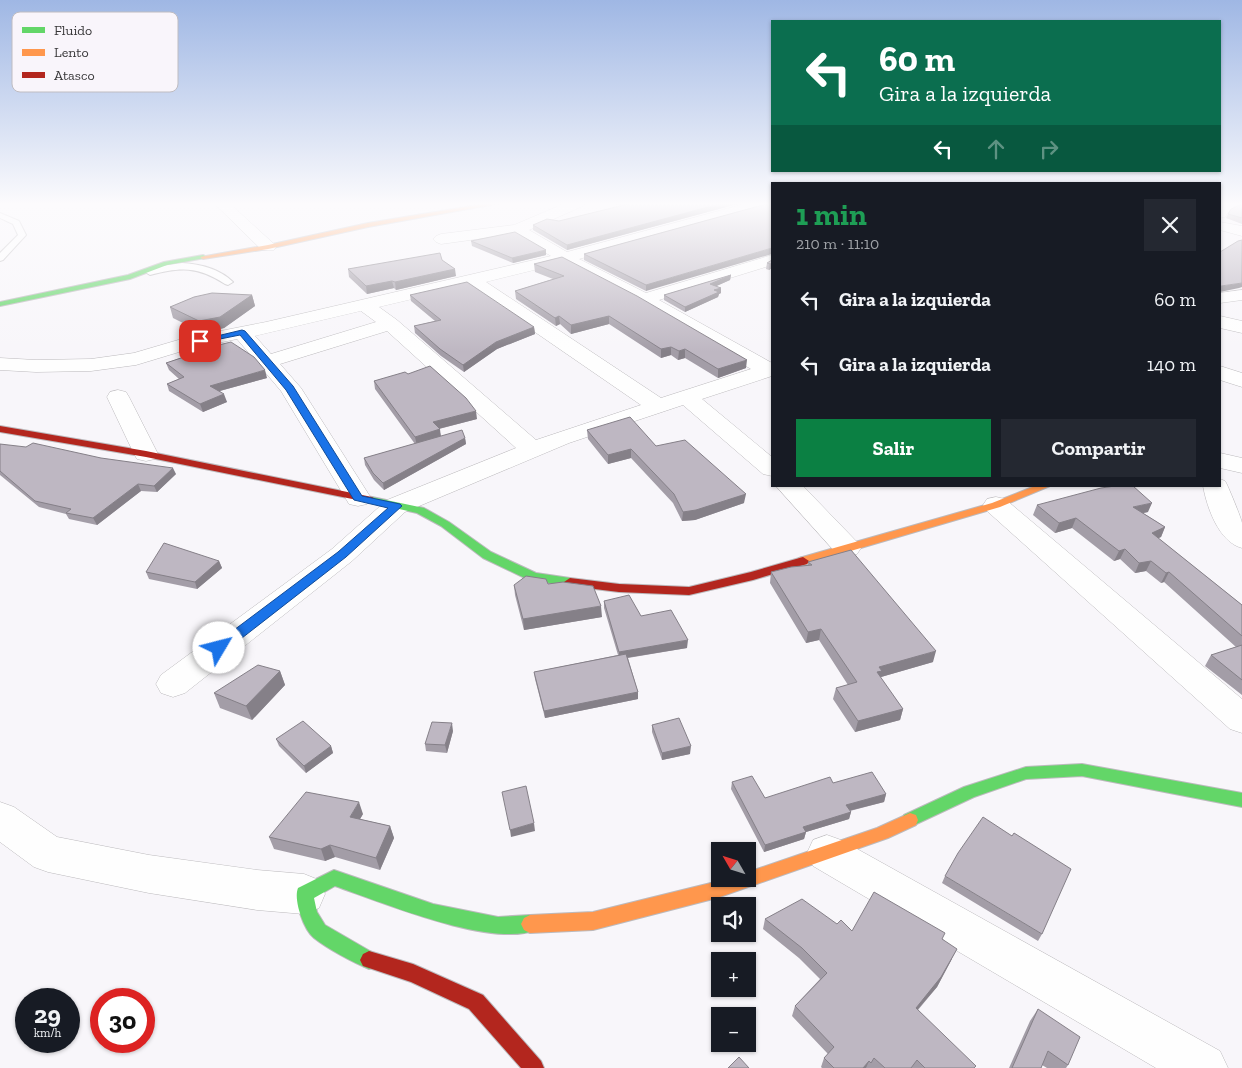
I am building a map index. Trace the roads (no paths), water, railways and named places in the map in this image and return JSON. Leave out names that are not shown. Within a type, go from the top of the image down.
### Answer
[{"type":"street","points":[[0,304],[130,277],[166,263],[231,253]]},
{"type":"street","points":[[556,253],[644,299],[770,370]]},
{"type":"street","points":[[0,364],[36,366],[92,365],[136,359],[185,344],[242,333],[584,253]]},
{"type":"street","points":[[644,299],[771,260]]},
{"type":"street","points":[[470,279],[659,407]]},
{"type":"street","points":[[1221,298],[1242,295]]},
{"type":"street","points":[[363,304],[390,324],[532,449]]},
{"type":"street","points":[[1221,322],[1242,327]]},
{"type":"street","points":[[266,362],[390,324]]},
{"type":"street","points":[[242,333],[290,388],[358,498]]},
{"type":"street","points":[[173,684],[342,555],[396,506],[561,438],[770,370]]},
{"type":"street","points":[[1221,372],[1242,381]]},
{"type":"street","points":[[118,397],[146,454]]},
{"type":"street","points":[[688,398],[771,468]]},
{"type":"street","points":[[0,429],[146,454],[420,510],[445,524],[487,555],[533,577],[619,588],[689,591],[753,576],[894,536],[996,504],[1042,487]]},
{"type":"street","points":[[1221,460],[1242,466]]},
{"type":"street","points":[[790,487],[847,548]]},
{"type":"street","points":[[1216,487],[1227,521],[1242,539]]},
{"type":"street","points":[[996,504],[1242,719]]},
{"type":"street","points":[[0,819],[48,854],[149,874],[257,890],[304,894],[334,878],[433,912],[498,926],[593,921],[716,890],[882,833],[969,792],[1026,773],[1082,770],[1242,800]]},
{"type":"street","points":[[828,853],[1203,1068]]},
{"type":"street","points":[[304,894],[309,915],[320,931],[370,961],[413,973],[476,1002],[534,1068]]},
{"type":"lane","points":[[130,277],[167,267],[189,266],[210,270],[228,282]]}]
